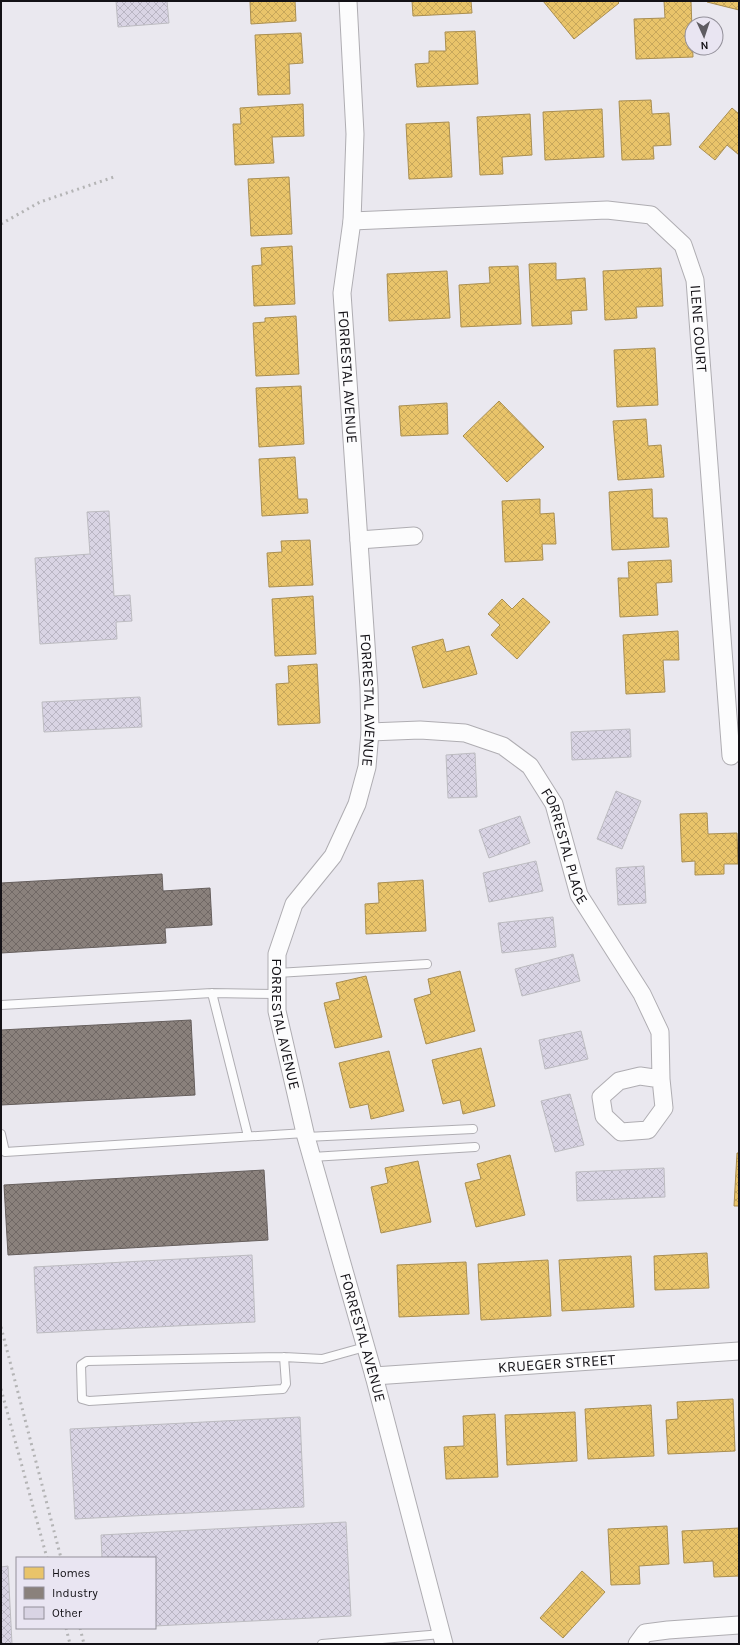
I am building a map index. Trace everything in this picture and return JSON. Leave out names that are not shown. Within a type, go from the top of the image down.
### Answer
[{"type":"street","name":"FORRESTAL AVENUE","points":[[348,1],[355,134],[352,221],[342,293],[369,688],[370,732],[368,766],[356,804],[333,856],[294,904],[277,954],[277,1011],[305,1135],[374,1376],[443,1639]]},
{"type":"street","name":"ILENE COURT","points":[[352,221],[607,210],[651,216],[683,245],[695,280],[731,756]]},
{"type":"street","points":[[359,540],[414,536]]},
{"type":"street","name":"FORRESTAL PLACE","points":[[370,732],[420,730],[465,734],[503,746],[530,766],[554,804],[579,895],[642,994],[660,1032],[661,1079]]},
{"type":"street","name":"KRUEGER STREET","points":[[374,1376],[739,1351]]},
{"type":"street","points":[[637,1644],[645,1633],[739,1625]]},
{"type":"lane","points":[[277,973],[427,964]]},
{"type":"lane","points":[[212,993],[248,1136]]},
{"type":"lane","points":[[1,1005],[212,993],[277,994]]},
{"type":"lane","points":[[1,1134],[5,1152],[248,1136],[473,1129]]},
{"type":"lane","points":[[312,1157],[475,1147]]},
{"type":"lane","points":[[284,1357],[286,1384],[283,1389],[89,1401],[82,1399],[81,1365],[87,1361],[284,1357],[322,1359],[365,1347]]},
{"type":"lane","points":[[322,1644],[377,1640],[443,1639]]},
{"type":"building: Homes","points":[[250,1],[295,1],[296,21],[251,24]]},
{"type":"building: Homes","points":[[412,1],[471,1],[472,13],[413,16]]},
{"type":"building: Homes","points":[[543,1],[617,1],[619,3],[574,39]]},
{"type":"building: Homes","points":[[664,1],[691,1],[692,16],[684,16],[684,56],[693,57],[636,59],[634,19],[665,18]]},
{"type":"building: Homes","points":[[739,1],[739,10],[707,2]]},
{"type":"building: Homes","points":[[475,31],[478,84],[417,87],[415,64],[429,63],[429,51],[446,51],[445,32]]},
{"type":"building: Homes","points":[[301,33],[303,63],[289,64],[290,94],[258,95],[255,35]]},
{"type":"building: Homes","points":[[651,100],[652,114],[669,113],[671,145],[653,146],[654,159],[622,160],[619,101]]},
{"type":"building: Homes","points":[[303,104],[304,136],[272,137],[274,163],[235,165],[233,124],[241,124],[240,108]]},
{"type":"building: Homes","points":[[732,108],[739,114],[739,155],[727,145],[715,160],[699,147]]},
{"type":"building: Homes","points":[[602,109],[604,157],[545,160],[543,112]]},
{"type":"building: Homes","points":[[530,114],[532,155],[502,157],[503,174],[480,175],[477,117]]},
{"type":"building: Homes","points":[[449,122],[452,177],[409,179],[406,124]]},
{"type":"building: Homes","points":[[289,177],[292,234],[251,236],[248,179]]},
{"type":"building: Homes","points":[[292,246],[295,304],[254,306],[252,266],[262,265],[261,248]]},
{"type":"building: Homes","points":[[556,263],[556,280],[585,278],[587,310],[571,311],[572,324],[532,326],[529,264]]},
{"type":"building: Homes","points":[[518,266],[521,324],[461,327],[459,285],[490,283],[489,267]]},
{"type":"building: Homes","points":[[661,268],[663,306],[636,307],[637,318],[605,320],[603,271]]},
{"type":"building: Homes","points":[[447,271],[450,318],[389,321],[387,274]]},
{"type":"building: Homes","points":[[296,316],[299,374],[256,376],[253,323],[265,322],[265,318]]},
{"type":"building: Homes","points":[[655,348],[658,405],[617,407],[614,350]]},
{"type":"building: Homes","points":[[301,386],[304,444],[259,447],[256,388]]},
{"type":"building: Homes","points":[[499,401],[544,447],[507,482],[463,436]]},
{"type":"building: Homes","points":[[447,403],[448,434],[401,436],[399,406]]},
{"type":"building: Homes","points":[[646,419],[648,446],[661,445],[664,477],[618,480],[613,421]]},
{"type":"building: Homes","points":[[295,457],[298,499],[307,499],[308,513],[262,516],[259,459]]},
{"type":"building: Homes","points":[[652,489],[653,518],[667,518],[669,547],[612,550],[609,492]]},
{"type":"building: Homes","points":[[540,499],[540,514],[554,513],[556,544],[542,544],[543,560],[505,562],[502,501]]},
{"type":"building: Homes","points":[[310,540],[313,585],[269,587],[267,553],[282,552],[281,541]]},
{"type":"building: Homes","points":[[671,560],[672,582],[656,583],[658,615],[620,617],[618,578],[629,578],[628,562]]},
{"type":"building: Homes","points":[[313,596],[316,654],[275,656],[272,599]]},
{"type":"building: Homes","points":[[523,598],[550,622],[517,659],[491,635],[500,625],[488,614],[502,599],[512,609]]},
{"type":"building: Homes","points":[[678,631],[679,660],[663,660],[665,692],[626,694],[623,635]]},
{"type":"building: Homes","points":[[443,639],[446,652],[469,646],[477,674],[423,688],[412,647]]},
{"type":"building: Homes","points":[[317,664],[320,723],[278,725],[276,684],[289,683],[288,666]]},
{"type":"building: Homes","points":[[707,813],[708,834],[737,833],[738,864],[724,864],[724,874],[695,875],[695,861],[682,862],[680,814]]},
{"type":"building: Homes","points":[[423,880],[426,931],[366,934],[365,904],[379,903],[378,883]]},
{"type":"building: Homes","points":[[460,971],[475,1031],[426,1044],[414,999],[431,994],[428,979]]},
{"type":"building: Homes","points":[[366,976],[382,1037],[335,1048],[324,1003],[340,999],[336,983]]},
{"type":"building: Homes","points":[[481,1048],[495,1106],[463,1114],[460,1100],[443,1104],[432,1060]]},
{"type":"building: Homes","points":[[389,1051],[404,1111],[371,1119],[368,1104],[350,1108],[339,1063]]},
{"type":"building: Homes","points":[[737,1153],[739,1153],[739,1206],[734,1206]]},
{"type":"building: Homes","points":[[510,1155],[525,1215],[476,1227],[465,1183],[481,1179],[477,1164]]},
{"type":"building: Homes","points":[[418,1161],[431,1222],[381,1233],[371,1187],[388,1183],[385,1168]]},
{"type":"building: Homes","points":[[707,1253],[709,1288],[655,1290],[654,1256]]},
{"type":"building: Homes","points":[[631,1256],[634,1307],[562,1311],[559,1260]]},
{"type":"building: Homes","points":[[548,1260],[551,1316],[481,1320],[478,1264]]},
{"type":"building: Homes","points":[[466,1262],[469,1314],[399,1317],[397,1265]]},
{"type":"building: Homes","points":[[733,1399],[735,1451],[668,1454],[666,1420],[678,1419],[677,1402]]},
{"type":"building: Homes","points":[[651,1405],[654,1456],[588,1459],[585,1409]]},
{"type":"building: Homes","points":[[575,1412],[577,1461],[507,1465],[505,1415]]},
{"type":"building: Homes","points":[[495,1414],[498,1477],[446,1479],[444,1447],[464,1446],[463,1416]]},
{"type":"building: Homes","points":[[667,1526],[669,1564],[639,1566],[640,1584],[611,1585],[608,1529]]},
{"type":"building: Homes","points":[[739,1528],[739,1576],[714,1577],[713,1561],[684,1563],[682,1531]]},
{"type":"building: Homes","points":[[582,1571],[605,1592],[563,1638],[540,1618]]},
{"type":"building: Industry","points":[[162,874],[163,891],[210,888],[212,925],[165,928],[166,943],[1,953],[1,883]]},
{"type":"building: Industry","points":[[191,1020],[195,1095],[1,1105],[1,1030]]},
{"type":"building: Industry","points":[[264,1170],[268,1240],[8,1255],[4,1185]]},
{"type":"building: Other","points":[[116,1],[167,1],[169,23],[118,27]]},
{"type":"building: Other","points":[[109,511],[114,596],[130,595],[132,621],[116,622],[117,639],[40,644],[35,558],[90,554],[87,512]]},
{"type":"building: Other","points":[[140,697],[142,727],[44,732],[42,702]]},
{"type":"building: Other","points":[[630,729],[631,757],[572,760],[571,732]]},
{"type":"building: Other","points":[[475,753],[477,797],[448,798],[446,755]]},
{"type":"building: Other","points":[[616,791],[641,801],[622,849],[597,839]]},
{"type":"building: Other","points":[[520,816],[530,843],[489,858],[479,830]]},
{"type":"building: Other","points":[[536,861],[543,891],[489,902],[483,873]]},
{"type":"building: Other","points":[[644,866],[646,903],[618,905],[616,868]]},
{"type":"building: Other","points":[[553,917],[556,947],[502,953],[498,923]]},
{"type":"building: Other","points":[[573,954],[580,981],[522,996],[515,969]]},
{"type":"building: Other","points":[[581,1031],[588,1059],[545,1069],[539,1040]]},
{"type":"building: Other","points":[[570,1094],[584,1145],[555,1152],[541,1101]]},
{"type":"building: Other","points":[[664,1168],[665,1197],[577,1201],[576,1172]]},
{"type":"building: Other","points":[[252,1255],[255,1322],[37,1333],[34,1267]]},
{"type":"building: Other","points":[[300,1417],[304,1507],[75,1519],[70,1429]]},
{"type":"building: Other","points":[[346,1522],[351,1616],[156,1626],[156,1557],[102,1557],[101,1535]]},
{"type":"building: Other","points":[[8,1566],[12,1644],[1,1644],[1,1567]]},
{"type":"railway","points":[[1,224],[40,202],[114,177]]},
{"type":"railway","points":[[1,1327],[61,1557]]},
{"type":"railway","points":[[1,1389],[47,1557]]},
{"type":"railway","points":[[66,1629],[70,1644]]},
{"type":"railway","points":[[80,1629],[84,1644]]}]
